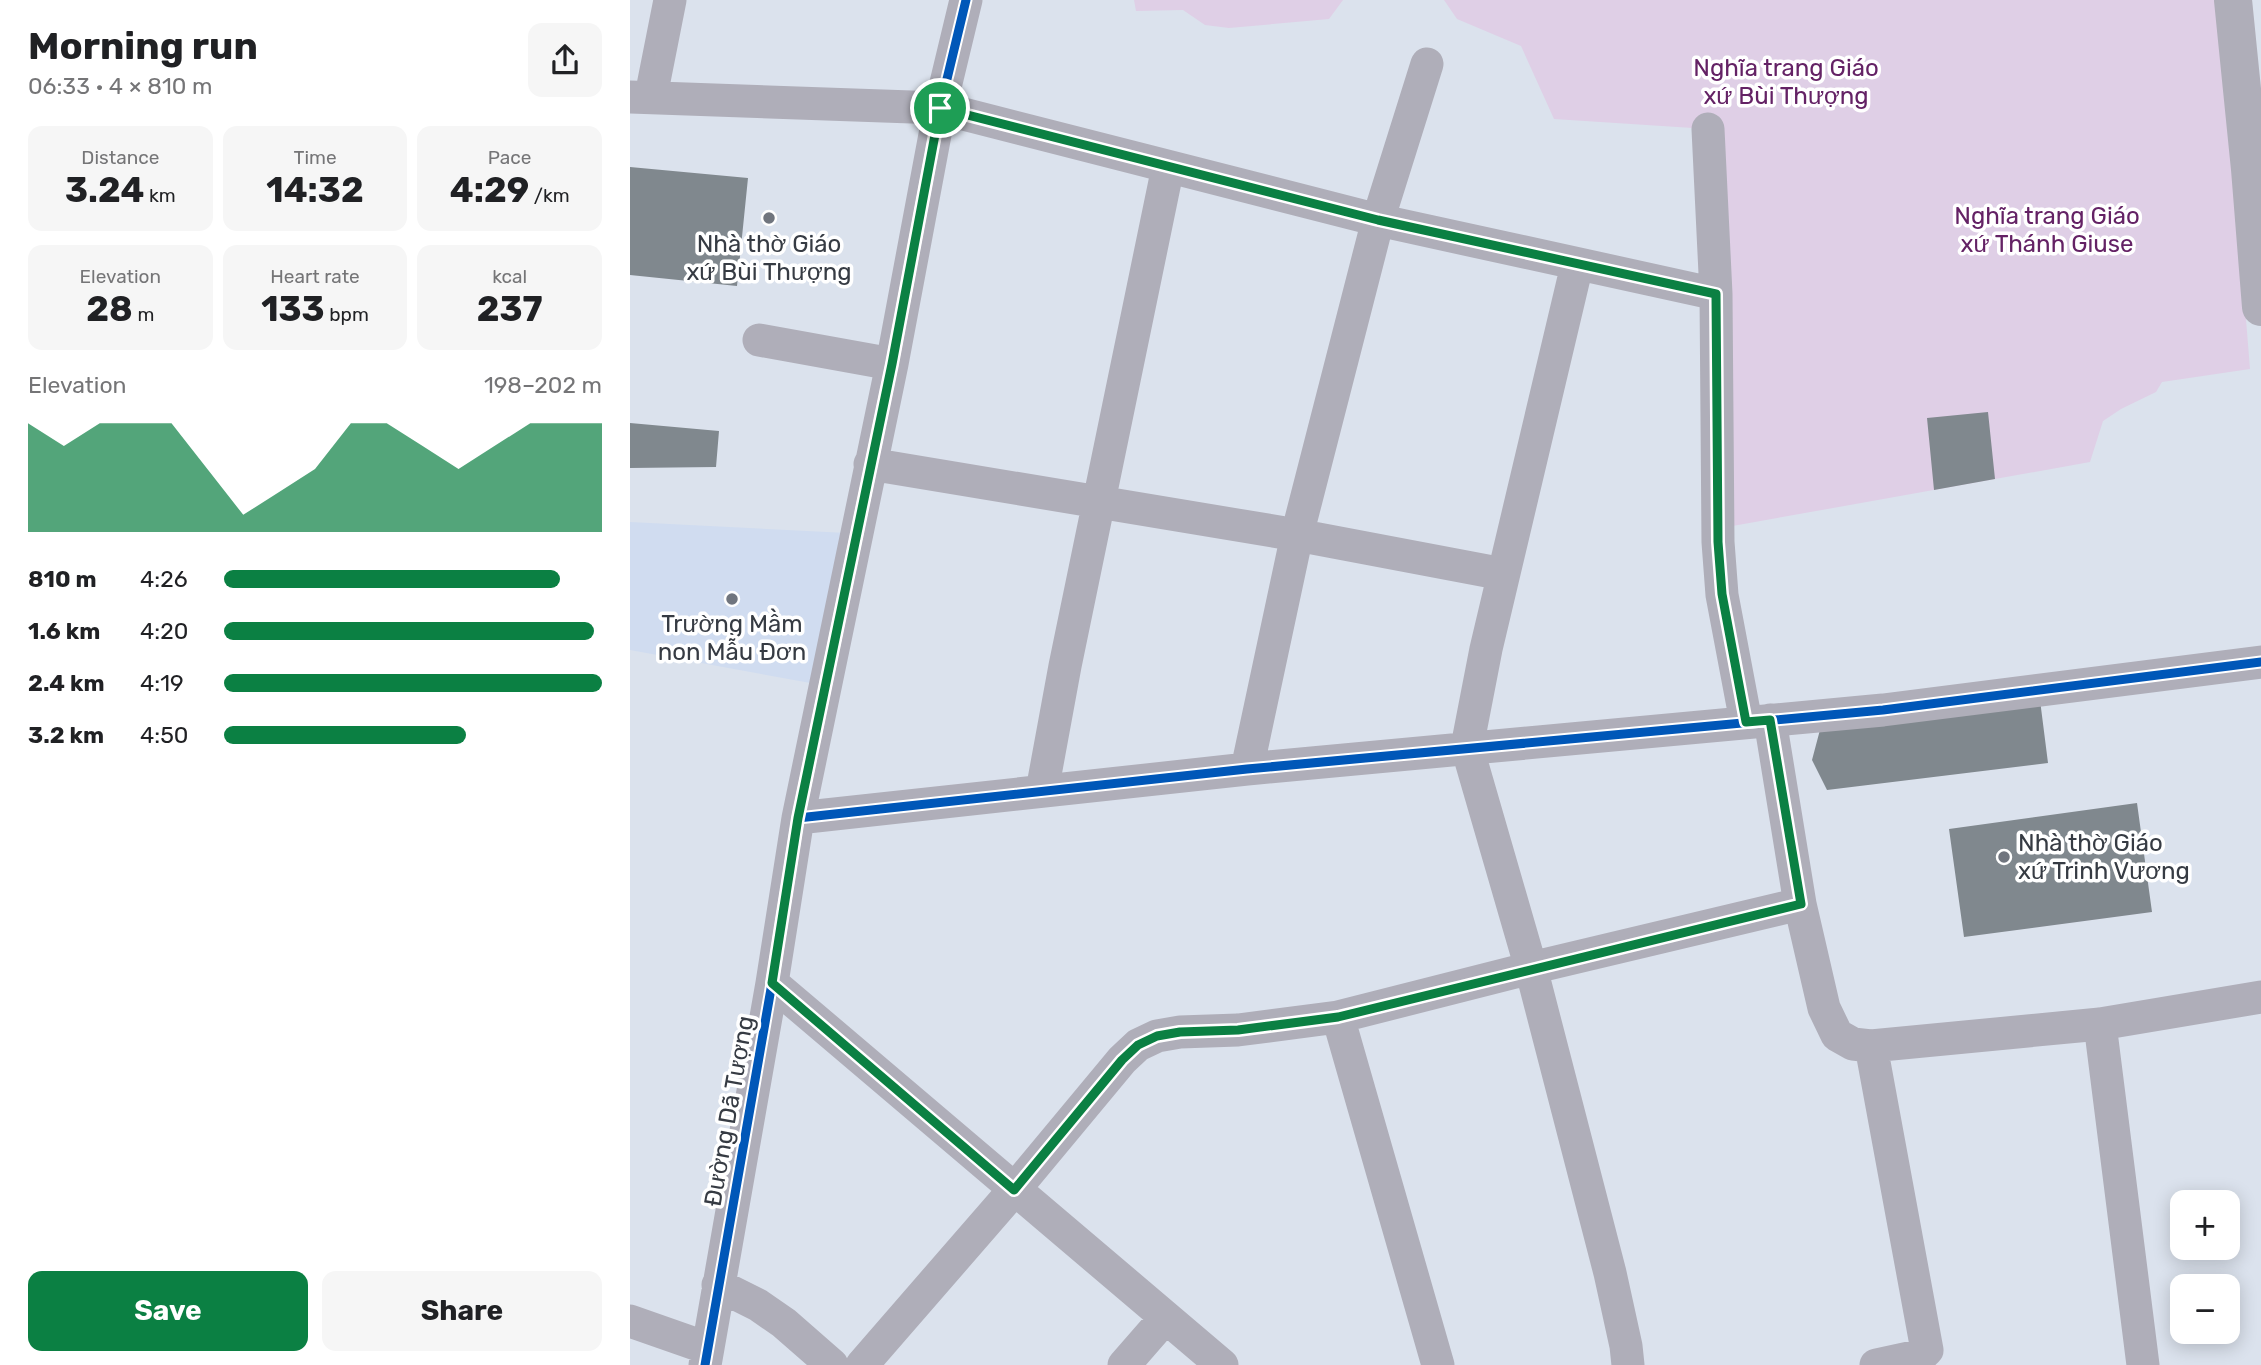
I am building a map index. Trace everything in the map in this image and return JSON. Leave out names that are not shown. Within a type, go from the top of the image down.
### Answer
[{"type":"street","points":[[670,0],[640,97],[940,108],[1378,220],[1716,294]]},
{"type":"street","name":"Đường Dã Tượng","points":[[706,1356],[772,983],[798,818],[892,364],[940,108],[966,0]]},
{"type":"street","points":[[2233,0],[2256,169],[2261,307]]},
{"type":"street","points":[[1247,769],[1297,535],[1378,220],[1427,64]]},
{"type":"street","points":[[1709,129],[1716,294],[1718,542],[1722,594],[1758,721],[1824,1008],[1837,1035],[1853,1044],[1871,1046],[2100,1024],[2261,997]]},
{"type":"street","points":[[1042,792],[1098,502],[1168,167]]},
{"type":"street","points":[[1577,265],[1503,574],[1467,747],[1531,968],[1610,1273],[1628,1365]]},
{"type":"street","points":[[759,340],[892,364]]},
{"type":"street","points":[[870,464],[1297,535],[1503,574]]},
{"type":"street","points":[[798,818],[1247,769],[1896,708],[2261,662]]},
{"type":"street","points":[[862,1365],[1014,1190],[1122,1060],[1138,1045],[1157,1036],[1180,1032],[1238,1030],[1338,1017],[1801,904]]},
{"type":"street","points":[[772,983],[1222,1365]]},
{"type":"street","points":[[1338,1017],[1438,1365]]},
{"type":"street","points":[[2100,1024],[2143,1365]]},
{"type":"street","points":[[1871,1046],[1927,1350],[1922,1355],[1876,1365]]},
{"type":"street","points":[[718,1285],[758,1305],[784,1323],[832,1365]]},
{"type":"street","points":[[1124,1365],[1165,1318]]},
{"type":"street","points":[[630,1321],[706,1356]]},
{"type":"shaded area","name":"Trường Mầm non Mẫu Đơn","points":[[630,522],[847,533],[816,684],[630,650]]},
{"type":"green space","points":[[1134,0],[1343,0],[1329,19],[1229,28],[1205,25],[1183,10],[1136,11]]},
{"type":"green space","name":"Nghĩa trang Giáo xứ Thánh Giuse","points":[[1444,0],[2216,0],[2234,170],[2250,369],[2162,382],[2156,392],[2103,421],[2090,462],[1727,527],[1708,129],[1554,119],[1521,46],[1457,19]]},
{"type":"building","points":[[630,167],[748,178],[737,286],[630,275]]},
{"type":"building","points":[[1988,412],[1995,479],[1934,490],[1927,418]]},
{"type":"building","points":[[630,423],[719,431],[716,467],[630,468]]},
{"type":"building","points":[[2040,700],[2048,763],[1827,790],[1812,760],[1821,726]]},
{"type":"building","points":[[2137,803],[2152,912],[1964,937],[1949,829]]},
{"type":"cycle path","points":[[705,1365],[798,818],[892,364],[940,108],[966,0]]},
{"type":"cycle path","points":[[798,818],[1247,769],[1883,710],[2261,662]]},
{"type":"place","name":"Nhà thờ Giáo xứ Bùi Thượng","points":[[769,218]]},
{"type":"place","name":"Trường Mầm non Mẫu Đơn","points":[[732,599]]},
{"type":"place","name":"Nhà thờ Giáo xứ Trinh Vương","points":[[2004,857]]},
{"type":"route","points":[[940,108],[1378,220],[1716,294],[1718,542],[1722,594],[1746,722],[1770,720],[1801,904],[1338,1017],[1238,1030],[1180,1032],[1157,1036],[1138,1045],[1122,1060],[1014,1190],[772,983],[798,818],[892,364],[940,108]]},
{"type":"park label","name":"Nghĩa trang Giáo xứ Bùi Thượng","points":[[1786,82]]}]
